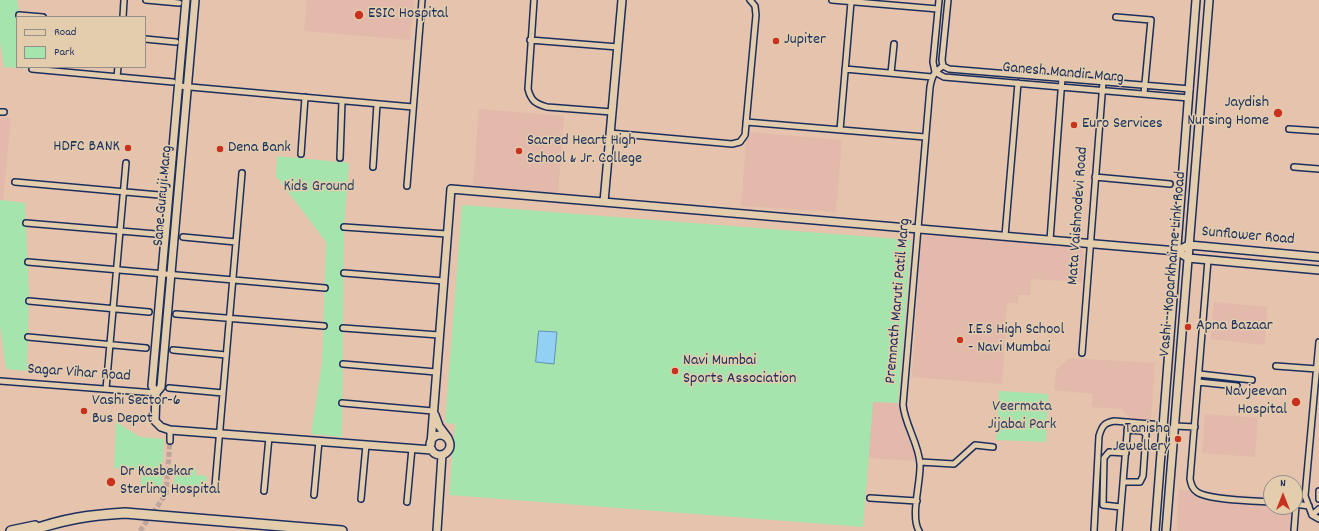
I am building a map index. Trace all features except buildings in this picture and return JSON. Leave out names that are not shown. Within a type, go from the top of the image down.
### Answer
[{"type":"highway","points":[[11,531],[90,515],[125,513],[342,531]]},
{"type":"highway","points":[[30,531],[62,521]]},
{"type":"street","points":[[123,16],[124,0]]},
{"type":"street","points":[[146,0],[183,2]]},
{"type":"street","name":"Sane Guruji Marg","points":[[156,393],[161,387],[195,0]]},
{"type":"street","points":[[407,186],[422,0]]},
{"type":"street","points":[[534,0],[530,40],[528,90],[531,99],[538,104],[547,107],[612,112]]},
{"type":"street","points":[[604,202],[622,0]]},
{"type":"street","points":[[610,133],[732,144],[740,142],[745,135],[756,15],[755,6],[750,0]]},
{"type":"street","points":[[832,0],[938,9]]},
{"type":"street","points":[[935,72],[933,62],[939,0]]},
{"type":"street","points":[[943,66],[942,60],[948,0]]},
{"type":"street","points":[[1193,0],[1196,13]]},
{"type":"street","name":"Vashi - Koparkhairne Link Road","points":[[1155,531],[1196,0]]},
{"type":"street","name":"Vashi - Koparkhairne Link Road","points":[[1166,531],[1210,0]]},
{"type":"street","points":[[1208,14],[1214,0]]},
{"type":"street","name":"Sane Guruji Marg","points":[[170,430],[161,427],[155,421],[156,393],[152,386],[183,2]]},
{"type":"street","points":[[840,130],[851,2]]},
{"type":"street","points":[[19,15],[31,16]]},
{"type":"street","points":[[1116,17],[1151,20],[1144,94]]},
{"type":"street","points":[[146,39],[176,42]]},
{"type":"street","points":[[530,40],[618,48]]},
{"type":"street","points":[[891,73],[894,44]]},
{"type":"street","name":"Premnath Maruti Patil Marg","points":[[919,531],[916,518],[920,462],[905,417],[903,405],[925,138],[932,77],[935,72],[943,66]]},
{"type":"street","name":"Ganesh Mandir Marg","points":[[943,66],[949,69],[1190,89]]},
{"type":"street","points":[[117,77],[118,68]]},
{"type":"street","points":[[32,69],[117,77],[176,84],[187,87],[413,107]]},
{"type":"street","points":[[845,69],[932,77]]},
{"type":"street","name":"Ganesh Mandir Marg","points":[[935,72],[944,77],[1189,98]]},
{"type":"street","points":[[1027,84],[1028,76]]},
{"type":"street","points":[[1050,240],[1062,78]]},
{"type":"street","name":"Mata Vaishnodevi Road","points":[[1082,353],[1103,82]]},
{"type":"street","points":[[1005,236],[1018,83]]},
{"type":"street","points":[[301,154],[305,97]]},
{"type":"street","points":[[340,158],[342,101]]},
{"type":"street","points":[[373,167],[377,104]]},
{"type":"street","points":[[746,122],[925,138]]},
{"type":"street","points":[[1290,129],[1319,131]]},
{"type":"street","points":[[106,389],[126,163]]},
{"type":"street","points":[[1294,166],[1319,169]]},
{"type":"street","points":[[215,486],[242,173]]},
{"type":"street","points":[[1095,177],[1170,184]]},
{"type":"street","points":[[15,182],[159,195]]},
{"type":"street","points":[[433,410],[439,426],[448,440],[450,449],[442,455],[436,454],[431,447],[433,410],[451,189],[1177,251]]},
{"type":"street","points":[[26,223],[156,234]]},
{"type":"street","points":[[344,227],[447,234]]},
{"type":"street","points":[[183,237],[236,242]]},
{"type":"street","name":"Sunflower Road","points":[[1177,251],[1189,246],[1319,257]]},
{"type":"street","name":"Sunflower Road","points":[[1177,251],[1188,258],[1319,270]]},
{"type":"street","points":[[1208,260],[1190,479],[1191,486],[1195,491],[1207,496],[1263,501]]},
{"type":"street","points":[[1319,261],[1319,267]]},
{"type":"street","points":[[28,262],[325,288]]},
{"type":"street","points":[[344,273],[444,281]]},
{"type":"street","points":[[29,301],[149,312]]},
{"type":"street","points":[[176,314],[324,326]]},
{"type":"street","points":[[343,328],[439,335]]},
{"type":"street","points":[[28,337],[146,348]]},
{"type":"street","points":[[1319,342],[1316,406],[1306,496],[1312,515],[1319,519]]},
{"type":"street","points":[[173,350],[226,356]]},
{"type":"street","points":[[343,364],[436,372]]},
{"type":"street","points":[[1276,366],[1317,369]]},
{"type":"street","points":[[1199,374],[1252,380]]},
{"type":"street","name":"Sagar Vihar Road","points":[[0,381],[156,393]]},
{"type":"street","points":[[1198,382],[1237,386]]},
{"type":"street","points":[[169,388],[223,393]]},
{"type":"street","points":[[342,403],[433,410]]},
{"type":"street","points":[[1119,531],[1128,422]]},
{"type":"street","points":[[1094,531],[1099,436],[1101,428],[1106,423],[1128,422],[1195,427]]},
{"type":"street","points":[[170,441],[170,430],[412,448],[431,447]]},
{"type":"street","points":[[1123,482],[1140,482],[1143,476],[1146,434],[1142,431],[1127,430]]},
{"type":"street","points":[[431,447],[434,438],[440,436],[448,440]]},
{"type":"street","points":[[264,491],[269,438]]},
{"type":"street","points":[[314,495],[319,441]]},
{"type":"street","points":[[361,499],[366,445]]},
{"type":"street","points":[[920,462],[954,464],[975,446],[993,447]]},
{"type":"street","points":[[407,502],[412,448]]},
{"type":"street","points":[[1121,507],[1103,506],[1104,458],[1109,452],[1126,452]]},
{"type":"street","points":[[437,531],[442,455]]},
{"type":"street","points":[[1319,491],[1319,499]]},
{"type":"street","points":[[870,498],[917,501]]},
{"type":"street","points":[[1303,506],[1308,506]]},
{"type":"street","points":[[1312,515],[1319,509]]},
{"type":"street","points":[[1294,531],[1295,515]]},
{"type":"shaded area","name":"ESIC Hospital","points":[[307,0],[414,0],[410,40],[304,31]]},
{"type":"shaded area","name":"Sacred Heart High School & Jr. College","points":[[479,109],[564,116],[558,193],[473,185]]},
{"type":"shaded area","points":[[0,117],[11,118],[3,200],[0,199]]},
{"type":"shaded area","points":[[747,132],[842,140],[836,212],[741,206]]},
{"type":"shaded area","points":[[928,235],[1074,245],[1082,248],[1084,255],[1082,282],[1031,279],[1030,295],[1018,295],[1018,303],[1007,303],[1002,384],[912,377],[921,242],[923,237]]},
{"type":"shaded area","points":[[1214,302],[1267,307],[1265,345],[1211,339]]},
{"type":"shaded area","points":[[1069,358],[1155,363],[1151,420],[1130,419],[1122,409],[1092,407],[1093,394],[1054,390],[1056,370]]},
{"type":"shaded area","points":[[873,401],[898,403],[917,461],[868,458]]},
{"type":"shaded area","points":[[1205,414],[1258,418],[1255,457],[1202,453]]},
{"type":"shaded area","points":[[1179,490],[1263,496],[1263,515],[1299,515],[1297,531],[1177,531]]},
{"type":"green space","points":[[0,0],[17,0],[20,16],[16,16],[16,68],[4,67],[0,41]]},
{"type":"green space","name":"Kids Ground","points":[[277,156],[349,163],[344,227],[342,437],[311,434],[322,363],[326,242],[276,176]]},
{"type":"green space","points":[[0,200],[25,203],[29,294],[27,371],[6,369],[0,325]]},
{"type":"green space","name":"Navi Mumbai Sports Association","points":[[462,205],[911,240],[898,403],[873,402],[863,527],[449,495],[455,424],[445,423]]},
{"type":"green space","name":"Veermata Jijabai Park","points":[[999,391],[1048,394],[1046,442],[996,440]]},
{"type":"green space","points":[[116,422],[140,437],[164,439],[162,486],[141,486],[141,470],[114,468]]},
{"type":"green space","points":[[175,466],[196,468],[196,475],[207,476],[206,489],[174,487]]},
{"type":"water","points":[[539,331],[557,332],[554,364],[536,362]]},
{"type":"tunnel","points":[[140,531],[166,494],[170,441]]},
{"type":"place","name":"ESIC Hospital","points":[[359,15]]},
{"type":"place","name":"Jupiter","points":[[776,41]]},
{"type":"place","name":"Jaydish Nursing Home","points":[[1278,113]]},
{"type":"place","name":"Euro Services","points":[[1074,125]]},
{"type":"place","name":"HDFC BANK","points":[[128,148]]},
{"type":"place","name":"Dena Bank","points":[[220,149]]},
{"type":"place","name":"Sacred Heart High School & Jr. College","points":[[519,151]]},
{"type":"place","name":"Apna Bazaar","points":[[1188,327]]},
{"type":"place","name":"I.E.S High School - Navi Mumbai","points":[[960,340]]},
{"type":"place","name":"Navi Mumbai Sports Association","points":[[675,371]]},
{"type":"place","name":"Navjeevan Hospital","points":[[1296,402]]},
{"type":"place","name":"Vashi Sector-6 Bus Depot","points":[[84,411]]},
{"type":"place","name":"Tanishq Jewellery","points":[[1178,439]]},
{"type":"place","name":"Dr Kasbekar Sterling Hospital","points":[[111,482]]}]
